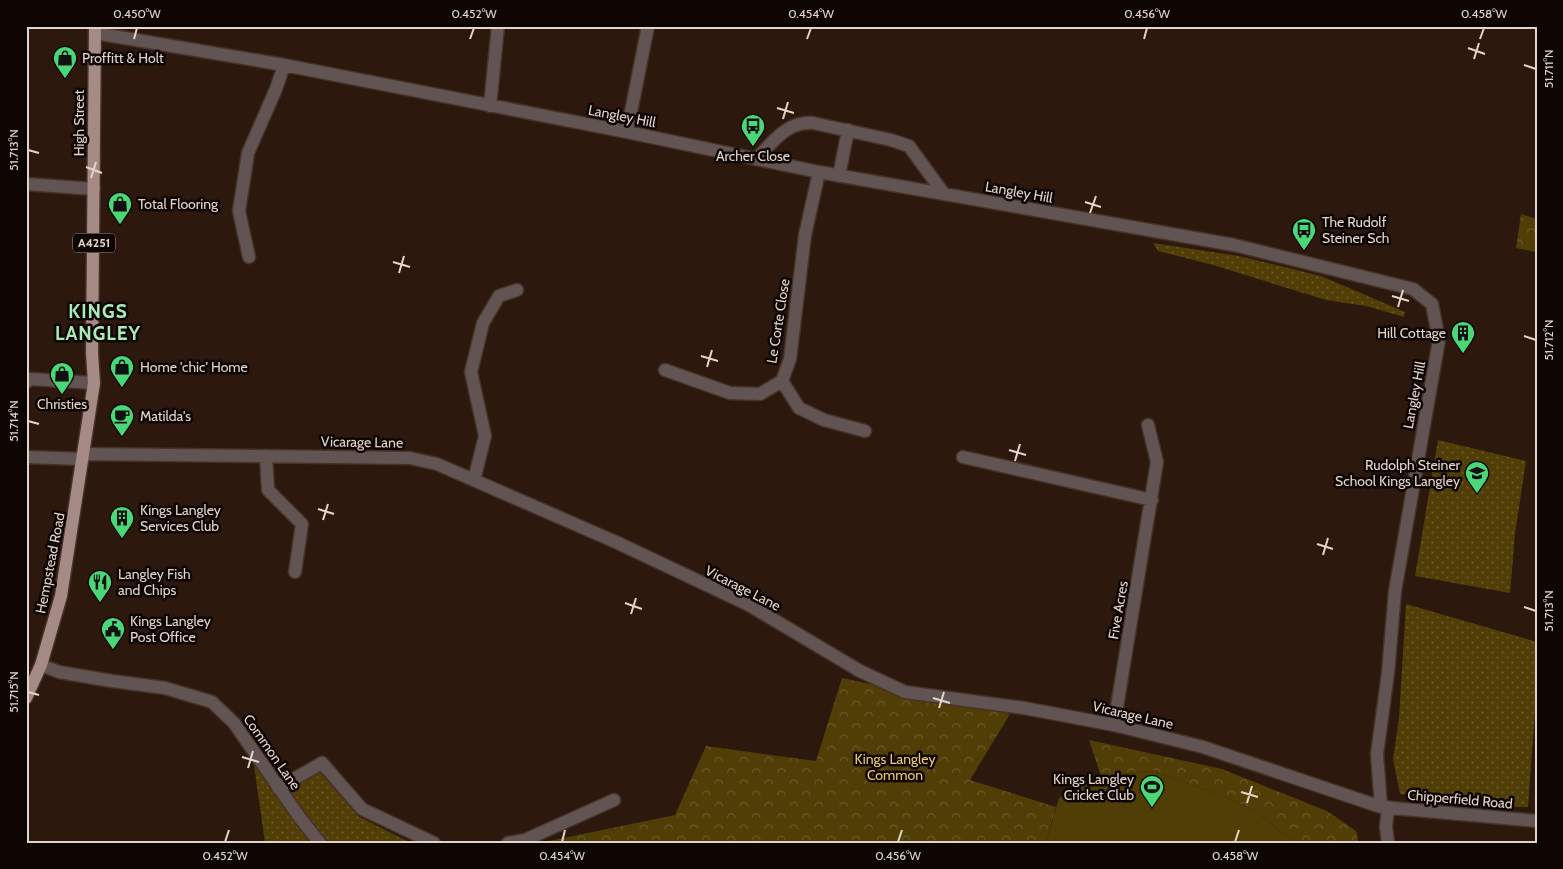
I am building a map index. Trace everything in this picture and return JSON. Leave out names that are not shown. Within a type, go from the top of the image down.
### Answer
[{"type":"main road","name":"High Street","points":[[83,456],[94,383],[92,353],[95,30]]},
{"type":"main road","name":"Hempstead Road","points":[[26,698],[41,665],[61,596],[83,456]]},
{"type":"street","points":[[490,106],[498,26]]},
{"type":"street","points":[[627,132],[648,26]]},
{"type":"street","name":"Langley Hill","points":[[95,30],[627,132],[839,176],[1243,247],[1413,289],[1432,304],[1439,340],[1395,591],[1388,673],[1376,754],[1385,807],[1388,843]]},
{"type":"street","points":[[249,257],[239,211],[248,153],[276,89],[284,65]]},
{"type":"street","points":[[756,159],[787,128],[802,122],[848,130],[909,146],[944,194]]},
{"type":"street","points":[[839,176],[848,130]]},
{"type":"street","name":"Le Corte Close","points":[[665,370],[730,393],[760,394],[782,381],[790,359],[804,235],[819,172]]},
{"type":"street","points":[[26,184],[94,189]]},
{"type":"street","points":[[474,480],[484,436],[471,372],[483,324],[499,296],[517,290]]},
{"type":"street","points":[[26,382],[31,379],[94,383]]},
{"type":"street","points":[[782,381],[799,408],[824,420],[865,431]]},
{"type":"street","name":"Five Acres","points":[[1114,725],[1157,462],[1148,425]]},
{"type":"street","points":[[266,456],[268,490],[302,524],[295,572]]},
{"type":"street","name":"Vicarage Lane","points":[[26,457],[266,456],[410,458],[437,464],[618,543],[749,605],[860,671],[904,692],[1024,708],[1114,725],[1202,747],[1385,807]]},
{"type":"street","points":[[963,457],[1152,500]]},
{"type":"street","name":"Common Lane","points":[[41,665],[60,672],[112,682],[166,688],[212,702],[234,722],[278,788],[320,843]]},
{"type":"street","points":[[278,788],[322,763],[362,809],[434,843]]},
{"type":"street","points":[[508,843],[525,840],[614,800]]},
{"type":"street","name":"Chipperfield Road","points":[[1385,807],[1537,821]]},
{"type":"green space","points":[[1521,214],[1537,219],[1537,252],[1516,248]]},
{"type":"green space","points":[[1153,243],[1239,256],[1321,276],[1405,312],[1404,317],[1366,306],[1326,300],[1213,265],[1158,251]]},
{"type":"green space","points":[[1438,440],[1526,461],[1515,534],[1510,593],[1415,576]]},
{"type":"green space","points":[[1406,604],[1537,642],[1537,684],[1528,807],[1494,806],[1400,794],[1393,759],[1399,718]]},
{"type":"green space","name":"Kings Langley Common","points":[[842,678],[1010,714],[970,780],[1056,807],[1046,843],[539,843],[675,815],[706,746],[816,761]]},
{"type":"green space","points":[[1089,740],[1222,769],[1327,811],[1356,831],[1359,843],[1296,843],[1252,809],[1223,796],[1152,771],[1101,776]]},
{"type":"green space","points":[[252,751],[277,791],[320,769],[358,816],[411,843],[265,843]]},
{"type":"green space","name":"Kings Langley Cricket Club","points":[[1152,771],[1223,796],[1252,809],[1296,843],[1046,843],[1059,798],[1101,776]]},
{"type":"place","name":"Proffitt & Holt","points":[[65,79]]},
{"type":"place","name":"Archer Close","points":[[753,147]]},
{"type":"place","name":"Total Flooring","points":[[120,225]]},
{"type":"place","name":"The Rudolf Steiner Sch","points":[[1304,251]]},
{"type":"place","name":"Hill Cottage","points":[[1463,354]]},
{"type":"place","name":"Home 'chic' Home","points":[[122,388]]},
{"type":"place","name":"Christies","points":[[62,395]]},
{"type":"place","name":"Matilda's","points":[[122,437]]},
{"type":"place","name":"Rudolph Steiner School Kings Langley","points":[[1477,494]]},
{"type":"place","name":"Kings Langley Services Club","points":[[122,539]]},
{"type":"place","name":"Langley Fish and Chips","points":[[100,603]]},
{"type":"place","name":"Kings Langley Post Office","points":[[113,650]]},
{"type":"place","name":"Kings Langley Cricket Club","points":[[1152,808]]},
{"type":"district","name":"KINGS LANGLEY","points":[[98,322]]}]
